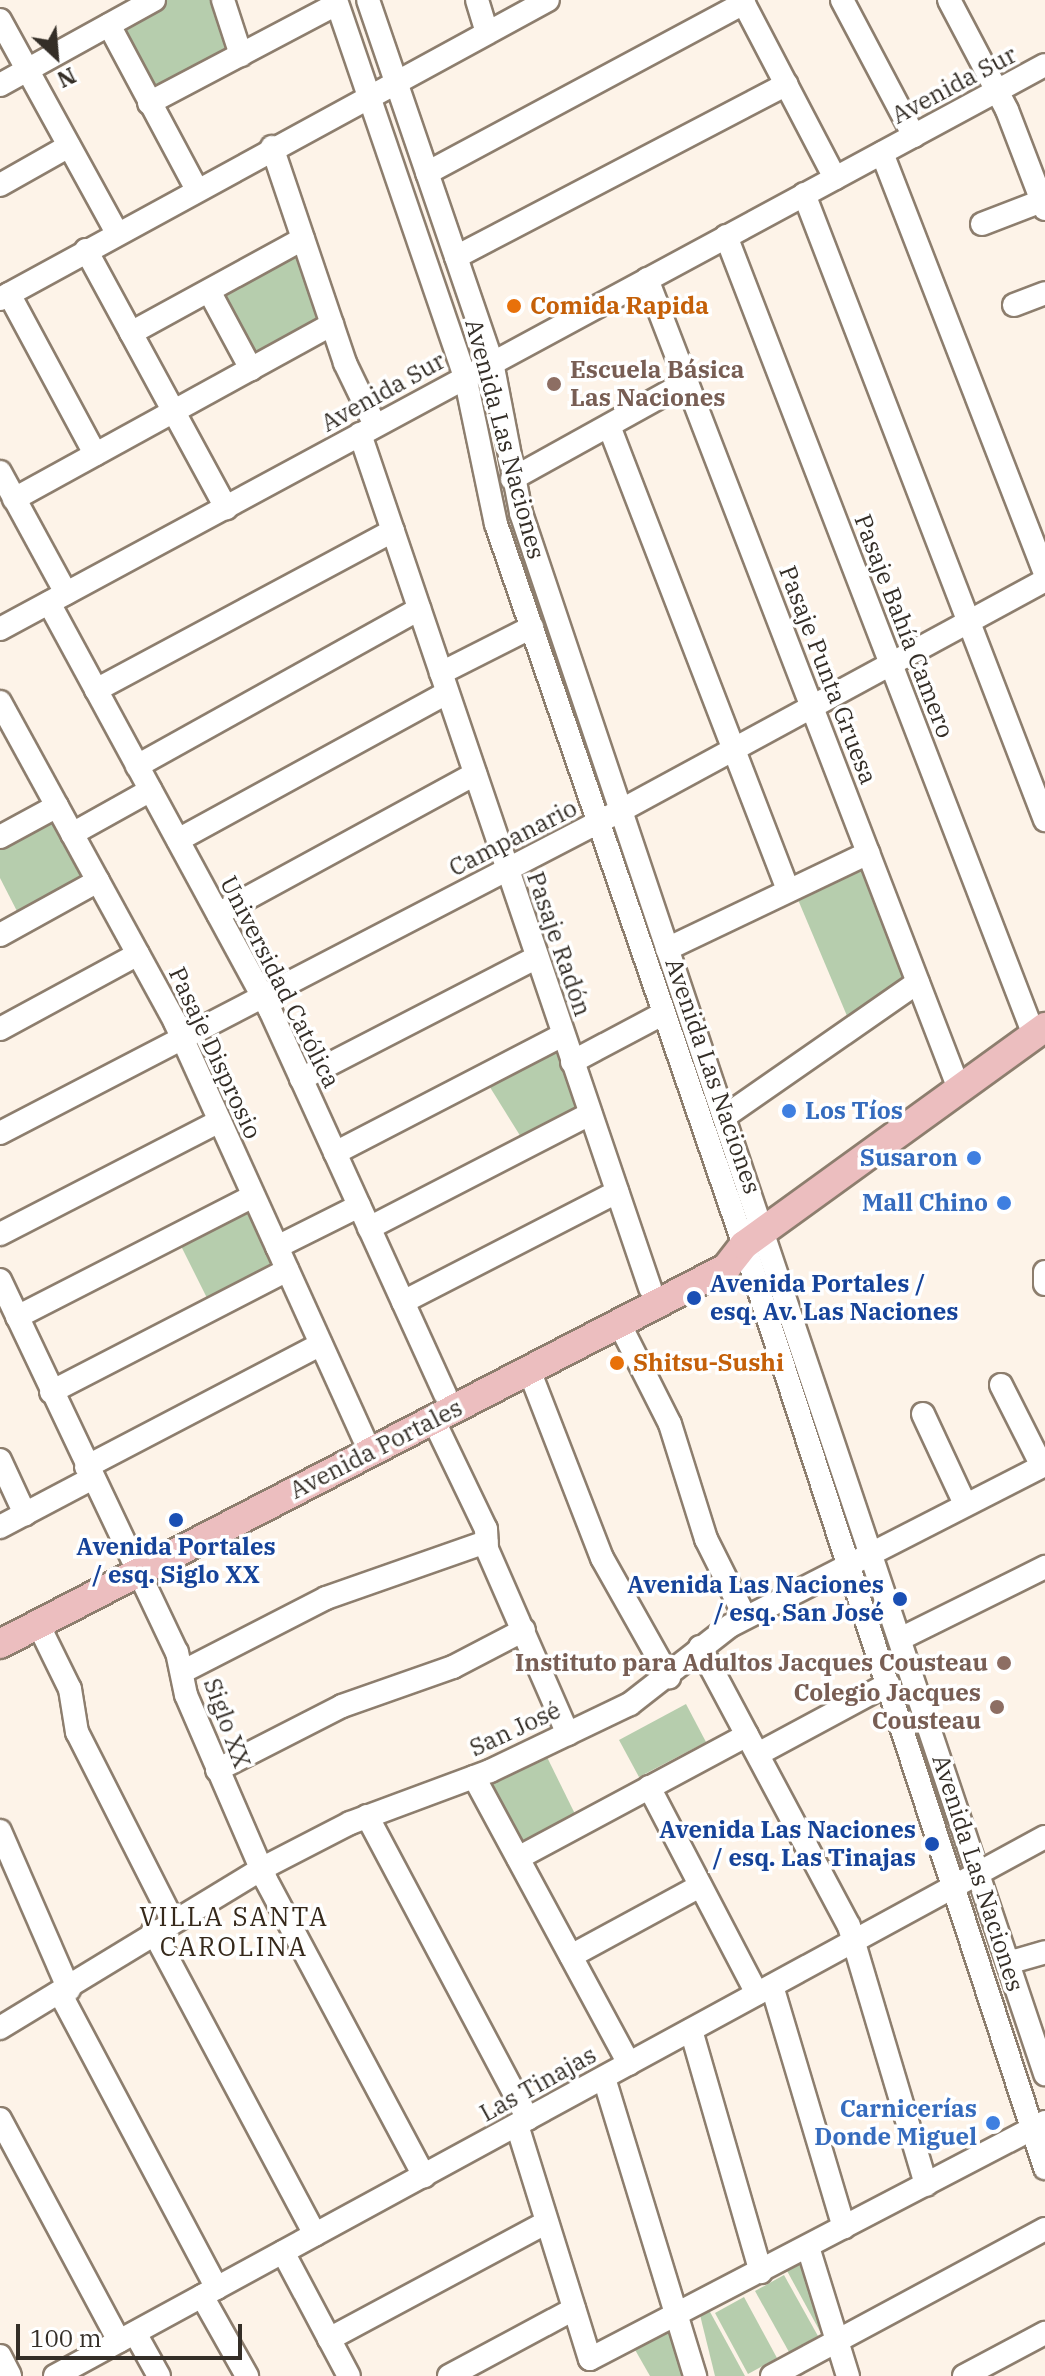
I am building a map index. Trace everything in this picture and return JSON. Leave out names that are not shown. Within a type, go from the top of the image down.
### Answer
[{"type":"main road","name":"Avenida Portales","points":[[0,1626],[133,1566],[439,1407],[650,1288],[754,1238],[1040,1031]]},
{"type":"main road","name":"Avenida Portales","points":[[0,1644],[363,1437],[529,1370],[726,1268],[754,1238]]},
{"type":"street","points":[[0,85],[154,0]]},
{"type":"street","points":[[223,0],[241,55]]},
{"type":"street","name":"Avenida Las Naciones","points":[[368,0],[492,362],[512,479],[724,1117],[754,1238],[848,1562],[1039,2125],[1045,2168]]},
{"type":"street","points":[[477,0],[487,32]]},
{"type":"street","points":[[95,454],[5,297],[196,188],[548,0]]},
{"type":"street","points":[[842,0],[914,136]]},
{"type":"street","points":[[949,0],[997,91],[1043,205],[982,224]]},
{"type":"street","points":[[149,103],[336,2]]},
{"type":"street","name":"Avenida Las Naciones","points":[[336,2],[465,376],[490,502],[650,973],[871,1550],[982,1872],[1045,2074]]},
{"type":"street","points":[[427,173],[743,2],[835,178]]},
{"type":"street","points":[[0,20],[117,233]]},
{"type":"street","points":[[109,25],[196,188]]},
{"type":"street","name":"Avenida Sur","points":[[0,629],[1045,65]]},
{"type":"street","points":[[456,257],[787,84]]},
{"type":"street","points":[[0,185],[69,146]]},
{"type":"street","name":"Pasaje Radón","points":[[272,147],[368,430],[393,531],[650,1288]]},
{"type":"street","points":[[882,153],[1045,573]]},
{"type":"street","points":[[804,194],[1045,820]]},
{"type":"street","name":"Pasaje Bahía Camero","points":[[726,236],[891,664],[1040,1031]]},
{"type":"street","points":[[131,333],[303,239]]},
{"type":"street","points":[[86,250],[226,508]]},
{"type":"street","name":"Pasaje Punta Gruesa","points":[[647,279],[959,1089]]},
{"type":"street","points":[[209,291],[251,369]]},
{"type":"street","points":[[1014,305],[1045,293]]},
{"type":"street","points":[[14,499],[332,324]]},
{"type":"street","points":[[512,479],[687,382]]},
{"type":"street","points":[[609,426],[788,891]]},
{"type":"street","name":"Universidad Católica","points":[[0,472],[96,690],[263,997],[403,1302],[486,1529],[486,1542],[568,1734]]},
{"type":"street","points":[[96,690],[393,531]]},
{"type":"street","name":"Campanario","points":[[0,1133],[599,823],[1045,580]]},
{"type":"street","points":[[137,766],[419,609]]},
{"type":"street","points":[[178,840],[444,683],[532,627]]},
{"type":"street","name":"Pasaje Disprosio","points":[[0,702],[9,739],[57,806],[182,1039],[363,1437]]},
{"type":"street","points":[[218,914],[475,774]]},
{"type":"street","points":[[72,834],[151,790]]},
{"type":"street","points":[[0,837],[57,806]]},
{"type":"street","points":[[650,973],[670,957],[788,891],[868,853]]},
{"type":"street","points":[[0,935],[98,881]]},
{"type":"street","points":[[0,1029],[138,954]]},
{"type":"street","points":[[301,1079],[537,957]]},
{"type":"street","points":[[724,1117],[918,982]]},
{"type":"street","points":[[572,1062],[664,1013]]},
{"type":"street","points":[[335,1153],[563,1035]]},
{"type":"street","points":[[369,1228],[590,1114]]},
{"type":"street","points":[[0,1234],[220,1121]]},
{"type":"street","points":[[403,1302],[617,1192]]},
{"type":"street","points":[[6,1299],[253,1196]]},
{"type":"street","points":[[277,1247],[359,1206]]},
{"type":"street","points":[[51,1392],[287,1270]]},
{"type":"street","points":[[1044,1273],[1045,1284]]},
{"type":"street","name":"Siglo XX","points":[[6,1299],[182,1672],[217,1770],[263,1868],[424,2176]]},
{"type":"street","points":[[619,1323],[670,1424],[706,1539],[745,1617]]},
{"type":"street","points":[[0,1527],[88,1473],[321,1344]]},
{"type":"street","points":[[529,1370],[602,1558],[669,1677]]},
{"type":"street","points":[[1001,1385],[1043,1466]]},
{"type":"street","points":[[923,1414],[965,1504]]},
{"type":"street","points":[[0,1460],[25,1514]]},
{"type":"street","name":"San José","points":[[0,2028],[65,1992],[163,1925],[263,1868],[367,1816],[474,1777],[568,1734],[669,1677],[700,1647],[745,1617],[871,1550],[1043,1466]]},
{"type":"street","points":[[182,1672],[326,1598],[486,1542]]},
{"type":"street","points":[[902,1638],[1045,1567]]},
{"type":"street","points":[[38,1624],[70,1689],[77,1732],[163,1925],[315,2235]]},
{"type":"street","points":[[217,1770],[342,1706],[453,1667],[524,1630]]},
{"type":"street","points":[[700,1647],[855,1941],[926,2185]]},
{"type":"street","points":[[518,1858],[649,1787],[888,1684]]},
{"type":"street","points":[[474,1777],[629,2064]]},
{"type":"street","points":[[649,1787],[700,1886],[765,1990],[844,2228]]},
{"type":"street","points":[[367,1816],[522,2122],[547,2222],[590,2359],[1039,2125]]},
{"type":"street","points":[[0,1831],[65,1992],[210,2292],[247,2376]]},
{"type":"street","name":"Las Tinajas","points":[[64,2374],[1045,1837]]},
{"type":"street","points":[[571,1956],[700,1886]]},
{"type":"street","points":[[1011,1962],[1045,1952]]},
{"type":"street","points":[[691,2030],[761,2272]]},
{"type":"street","points":[[604,2078],[695,2376]]},
{"type":"street","points":[[0,2119],[127,2337],[159,2376]]},
{"type":"street","points":[[329,2339],[547,2222]]},
{"type":"street","points":[[772,2376],[1045,2229]]},
{"type":"street","points":[[808,2247],[848,2376]]},
{"type":"street","points":[[283,2252],[349,2376]]},
{"type":"street","points":[[457,2374],[574,2309]]},
{"type":"street","points":[[964,2376],[1045,2333]]},
{"type":"street","points":[[0,2356],[10,2376]]},
{"type":"green space","points":[[164,0],[216,0],[235,54],[154,98],[116,26]]},
{"type":"green space","points":[[301,249],[325,321],[257,356],[221,292]]},
{"type":"green space","points":[[54,815],[89,880],[20,917],[0,878],[0,846]]},
{"type":"green space","points":[[867,860],[913,980],[850,1023],[796,895]]},
{"type":"green space","points":[[562,1048],[584,1109],[524,1142],[488,1084]]},
{"type":"green space","points":[[251,1206],[281,1265],[209,1302],[179,1242]]},
{"type":"green space","points":[[686,1704],[706,1742],[639,1777],[619,1740]]},
{"type":"green space","points":[[544,1751],[576,1816],[519,1848],[483,1780]]},
{"type":"green space","points":[[807,2259],[829,2331],[822,2335],[786,2269]]},
{"type":"green space","points":[[784,2275],[818,2336],[789,2352],[755,2291]]},
{"type":"green space","points":[[744,2297],[777,2358],[748,2374],[715,2313]]},
{"type":"green space","points":[[709,2310],[745,2376],[715,2376],[700,2315]]},
{"type":"green space","points":[[674,2326],[688,2376],[650,2376],[634,2348]]},
{"type":"place","name":"Comida Rapida","points":[[514,306]]},
{"type":"place","name":"Escuela Básica Las Naciones","points":[[554,384]]},
{"type":"place","name":"Los Tíos","points":[[789,1111]]},
{"type":"place","name":"Susaron","points":[[974,1158]]},
{"type":"place","name":"Mall Chino","points":[[1004,1203]]},
{"type":"place","name":"Avenida Portales / esq. Av. Las Naciones","points":[[694,1298]]},
{"type":"place","name":"Shitsu-Sushi","points":[[617,1363]]},
{"type":"place","name":"Avenida Portales / esq. Siglo XX","points":[[176,1520]]},
{"type":"place","name":"Avenida Las Naciones / esq. San José","points":[[900,1599]]},
{"type":"place","name":"Instituto para Adultos Jacques Cousteau","points":[[1004,1663]]},
{"type":"place","name":"Colegio Jacques Cousteau","points":[[997,1707]]},
{"type":"place","name":"Avenida Las Naciones / esq. Las Tinajas","points":[[932,1844]]},
{"type":"place","name":"Carnicerías Donde Miguel","points":[[993,2123]]},
{"type":"district","name":"VILLA SANTA CAROLINA","points":[[234,1932]]}]
